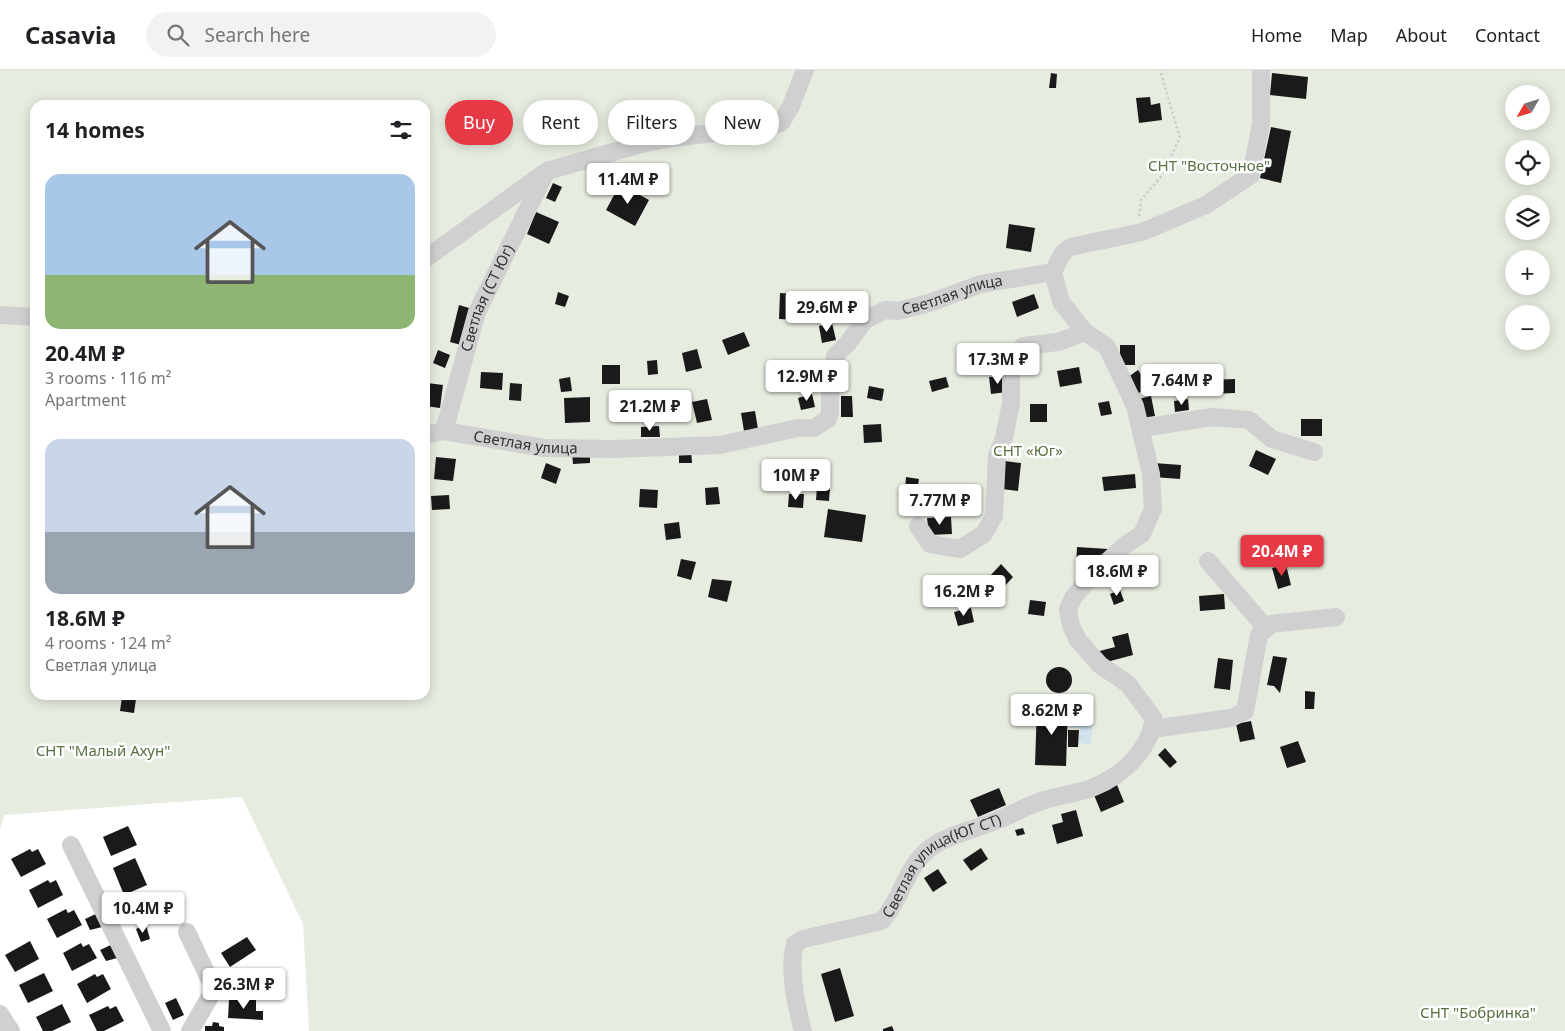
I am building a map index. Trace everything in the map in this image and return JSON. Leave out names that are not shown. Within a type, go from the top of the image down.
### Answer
[{"type":"street","points":[[430,255],[547,171],[641,144],[671,138],[766,127],[781,123],[792,106],[805,70]]},
{"type":"street","points":[[1261,70],[1261,124],[1251,175],[1206,205],[1142,232],[1070,246],[1062,254],[1053,272],[1061,302],[1085,332],[1107,347],[1135,406],[1151,474],[1154,509],[1142,534],[1125,545],[1095,573],[1074,596],[1068,609],[1071,626],[1078,640],[1100,665],[1128,684],[1154,719],[1152,729],[1231,718],[1245,710],[1259,635],[1270,624],[1336,617]]},
{"type":"street","name":"Светлая (СТ Юг)","points":[[444,431],[478,312],[547,171]]},
{"type":"street","name":"Светлая улица","points":[[430,435],[444,431],[545,448],[614,449],[720,445],[798,428],[814,428],[828,419],[835,356],[847,344],[865,320],[885,310],[898,311],[929,303],[981,284],[1053,272]]},
{"type":"street","points":[[0,314],[30,317]]},
{"type":"street","points":[[918,526],[930,544],[960,549],[984,534],[994,516],[997,456],[1004,438],[1011,403],[1011,368],[1016,354],[1023,346],[1058,342],[1085,332]]},
{"type":"street","points":[[1141,428],[1213,417],[1249,420],[1272,439],[1314,452]]},
{"type":"street","points":[[1208,561],[1266,628]]},
{"type":"street","name":"Светлая улица(ЮГ СТ)","points":[[803,1031],[795,998],[791,958],[795,944],[803,939],[882,921],[889,913],[909,872],[931,847],[952,836],[993,822],[1031,804],[1093,788],[1124,770],[1143,748],[1152,729]]},
{"type":"street","points":[[70,845],[162,1031]]},
{"type":"street","points":[[187,932],[212,987],[211,995],[190,1031]]},
{"type":"street","points":[[0,1014],[11,1031]]},
{"type":"path","points":[[1142,232],[1138,225],[1141,200],[1160,178],[1180,138],[1160,70]]},
{"type":"green space","points":[[0,70],[1565,70],[1565,1031],[309,1031],[303,924],[242,797],[5,815],[0,829]]},
{"type":"water","points":[[1080,718],[1086,720],[1092,727],[1091,742],[1088,745],[1079,742],[1080,728],[1070,728],[1068,725],[1070,719]]},
{"type":"building","points":[[1051,73],[1057,74],[1056,88],[1049,88]]},
{"type":"building","points":[[1272,73],[1308,77],[1306,99],[1270,95]]},
{"type":"building","points":[[1150,97],[1151,105],[1160,103],[1162,120],[1139,123],[1136,98]]},
{"type":"building","points":[[1271,127],[1291,131],[1281,183],[1260,178]]},
{"type":"building","points":[[553,183],[562,187],[555,202],[546,198]]},
{"type":"building","points":[[620,184],[649,200],[635,226],[606,210]]},
{"type":"building","points":[[536,212],[559,222],[549,244],[527,234]]},
{"type":"building","points":[[1009,224],[1035,228],[1031,252],[1006,248]]},
{"type":"building","points":[[558,292],[569,296],[565,307],[555,304]]},
{"type":"building","points":[[780,293],[804,295],[802,320],[779,319]]},
{"type":"building","points":[[1034,294],[1039,308],[1017,317],[1012,302]]},
{"type":"building","points":[[459,305],[469,308],[461,345],[450,342]]},
{"type":"building","points":[[832,323],[836,340],[822,343],[819,326]]},
{"type":"building","points":[[744,332],[750,346],[728,355],[722,340]]},
{"type":"building","points":[[1120,345],[1135,345],[1135,365],[1120,365]]},
{"type":"building","points":[[697,349],[702,368],[686,372],[682,353]]},
{"type":"building","points":[[438,350],[450,355],[445,368],[433,363]]},
{"type":"building","points":[[657,360],[658,374],[648,375],[647,361]]},
{"type":"building","points":[[602,365],[620,365],[620,384],[602,384]]},
{"type":"building","points":[[1079,367],[1082,383],[1060,387],[1057,371]]},
{"type":"building","points":[[821,370],[830,380],[820,388],[812,379]]},
{"type":"building","points":[[1138,370],[1149,387],[1139,393],[1128,377]]},
{"type":"building","points":[[481,372],[503,373],[502,390],[480,388]]},
{"type":"building","points":[[1005,376],[1007,392],[991,394],[989,377]]},
{"type":"building","points":[[570,377],[572,391],[561,392],[559,379]]},
{"type":"building","points":[[946,377],[949,387],[932,392],[929,381]]},
{"type":"building","points":[[1235,379],[1235,393],[1208,394],[1208,380]]},
{"type":"building","points":[[430,383],[443,385],[440,408],[430,407]]},
{"type":"building","points":[[510,383],[522,384],[521,401],[509,400]]},
{"type":"building","points":[[869,386],[884,389],[882,401],[867,398]]},
{"type":"building","points":[[812,394],[815,407],[801,410],[798,398]]},
{"type":"building","points":[[841,396],[852,396],[853,417],[841,417]]},
{"type":"building","points":[[1151,396],[1155,416],[1142,418],[1138,399]]},
{"type":"building","points":[[590,397],[590,422],[565,423],[564,398]]},
{"type":"building","points":[[707,399],[712,420],[697,423],[692,402]]},
{"type":"building","points":[[1188,399],[1189,410],[1175,412],[1174,401]]},
{"type":"building","points":[[1109,401],[1112,414],[1101,416],[1098,403]]},
{"type":"building","points":[[660,402],[660,418],[651,418],[650,403]]},
{"type":"building","points":[[1030,404],[1047,404],[1047,422],[1030,422]]},
{"type":"building","points":[[755,411],[758,429],[744,431],[741,413]]},
{"type":"building","points":[[1301,419],[1322,419],[1322,436],[1301,436]]},
{"type":"building","points":[[881,424],[882,442],[864,443],[863,425]]},
{"type":"building","points":[[659,426],[660,437],[641,437],[641,427]]},
{"type":"building","points":[[679,449],[691,449],[692,463],[679,463]]},
{"type":"building","points":[[1256,450],[1276,459],[1268,475],[1249,466]]},
{"type":"building","points":[[590,452],[590,463],[573,464],[572,453]]},
{"type":"building","points":[[436,457],[456,459],[453,481],[434,479]]},
{"type":"building","points":[[1005,461],[1021,463],[1018,491],[1002,489]]},
{"type":"building","points":[[546,463],[561,469],[556,484],[541,478]]},
{"type":"building","points":[[1154,463],[1181,465],[1180,479],[1153,477]]},
{"type":"building","points":[[1135,474],[1136,488],[1104,491],[1102,477]]},
{"type":"building","points":[[906,477],[919,479],[917,491],[905,490]]},
{"type":"building","points":[[817,486],[830,488],[829,501],[816,500]]},
{"type":"building","points":[[718,487],[720,504],[706,505],[705,488]]},
{"type":"building","points":[[640,489],[658,490],[657,508],[639,507]]},
{"type":"building","points":[[789,494],[804,494],[803,508],[788,507]]},
{"type":"building","points":[[449,495],[450,509],[432,510],[431,496]]},
{"type":"building","points":[[912,501],[928,501],[927,512],[912,512]]},
{"type":"building","points":[[828,509],[866,515],[862,542],[824,537]]},
{"type":"building","points":[[951,517],[952,534],[929,535],[927,518]]},
{"type":"building","points":[[679,522],[681,538],[666,540],[664,524]]},
{"type":"building","points":[[1293,537],[1294,554],[1277,554],[1276,538]]},
{"type":"building","points":[[1077,547],[1108,549],[1107,562],[1092,561],[1092,568],[1076,567]]},
{"type":"building","points":[[681,559],[696,562],[691,580],[677,576]]},
{"type":"building","points":[[1001,564],[1013,577],[1002,589],[990,576]]},
{"type":"building","points":[[1286,565],[1291,585],[1278,589],[1272,568]]},
{"type":"building","points":[[712,579],[732,581],[727,602],[708,597]]},
{"type":"building","points":[[1120,590],[1124,601],[1114,605],[1110,594]]},
{"type":"building","points":[[1224,594],[1225,609],[1200,611],[1199,596]]},
{"type":"building","points":[[1030,600],[1046,602],[1044,616],[1028,614]]},
{"type":"building","points":[[971,608],[974,622],[958,626],[954,612]]},
{"type":"building","points":[[1128,633],[1133,655],[1099,664],[1096,652],[1115,647],[1112,637]]},
{"type":"building","points":[[1273,656],[1287,658],[1280,693],[1274,686],[1267,685]]},
{"type":"building","points":[[1218,658],[1233,660],[1230,690],[1214,688]]},
{"type":"building","points":[[1059,667],[1068,671],[1072,680],[1068,689],[1059,693],[1050,689],[1046,680],[1050,671]]},
{"type":"building","points":[[1305,691],[1315,692],[1314,709],[1305,709]]},
{"type":"building","points":[[122,700],[136,700],[134,713],[120,711]]},
{"type":"building","points":[[1037,705],[1068,706],[1066,766],[1035,765]]},
{"type":"building","points":[[1251,721],[1255,739],[1240,742],[1236,724]]},
{"type":"building","points":[[1068,730],[1079,730],[1078,747],[1068,747]]},
{"type":"building","points":[[1298,741],[1306,762],[1287,768],[1280,747]]},
{"type":"building","points":[[1165,748],[1177,762],[1170,768],[1158,755]]},
{"type":"building","points":[[1115,780],[1124,802],[1101,812],[1092,790]]},
{"type":"building","points":[[999,788],[1006,805],[978,817],[970,800]]},
{"type":"building","points":[[1076,810],[1083,836],[1057,844],[1052,825],[1063,822],[1061,814]]},
{"type":"building","points":[[128,826],[137,845],[111,856],[103,837]]},
{"type":"building","points":[[1023,828],[1025,834],[1017,836],[1015,830]]},
{"type":"building","points":[[981,848],[988,859],[971,871],[963,860]]},
{"type":"building","points":[[30,849],[32,852],[38,849],[46,864],[21,877],[11,859]]},
{"type":"building","points":[[135,858],[147,885],[124,895],[113,868]]},
{"type":"building","points":[[938,869],[947,883],[933,892],[924,878]]},
{"type":"building","points":[[48,880],[50,883],[56,880],[63,895],[38,908],[29,890]]},
{"type":"building","points":[[66,909],[68,913],[74,910],[82,925],[57,938],[47,919]]},
{"type":"building","points":[[100,912],[106,926],[90,930],[85,919]]},
{"type":"building","points":[[146,925],[150,939],[141,942],[136,929]]},
{"type":"building","points":[[247,937],[256,950],[230,967],[221,953]]},
{"type":"building","points":[[30,941],[39,959],[15,972],[5,955]]},
{"type":"building","points":[[81,943],[83,947],[89,944],[97,958],[72,971],[63,953]]},
{"type":"building","points":[[115,943],[121,957],[106,961],[100,950]]},
{"type":"building","points":[[840,968],[854,1016],[835,1022],[821,974]]},
{"type":"building","points":[[44,973],[53,991],[28,1003],[19,985]]},
{"type":"building","points":[[95,974],[97,977],[103,974],[111,989],[87,1003],[77,984]]},
{"type":"building","points":[[176,998],[184,1015],[173,1020],[165,1003]]},
{"type":"building","points":[[229,999],[256,1000],[256,1011],[263,1011],[263,1020],[228,1018]]},
{"type":"building","points":[[62,1004],[71,1022],[52,1031],[43,1031],[36,1017]]},
{"type":"building","points":[[108,1006],[110,1009],[116,1006],[124,1021],[104,1031],[97,1031],[89,1015]]},
{"type":"building","points":[[213,1022],[219,1023],[219,1026],[224,1027],[224,1031],[205,1031],[205,1026],[212,1026]]},
{"type":"building","points":[[892,1026],[894,1031],[883,1031],[883,1029]]},
{"type":"park label","name":"СНТ \"Восточное\"","points":[[1209,166]]},
{"type":"park label","name":"СНТ «Юг»","points":[[1028,451]]},
{"type":"park label","name":"СНТ \"Малый Ахун\"","points":[[103,751]]},
{"type":"park label","name":"СНТ \"Бобринка\"","points":[[1478,1013]]}]
